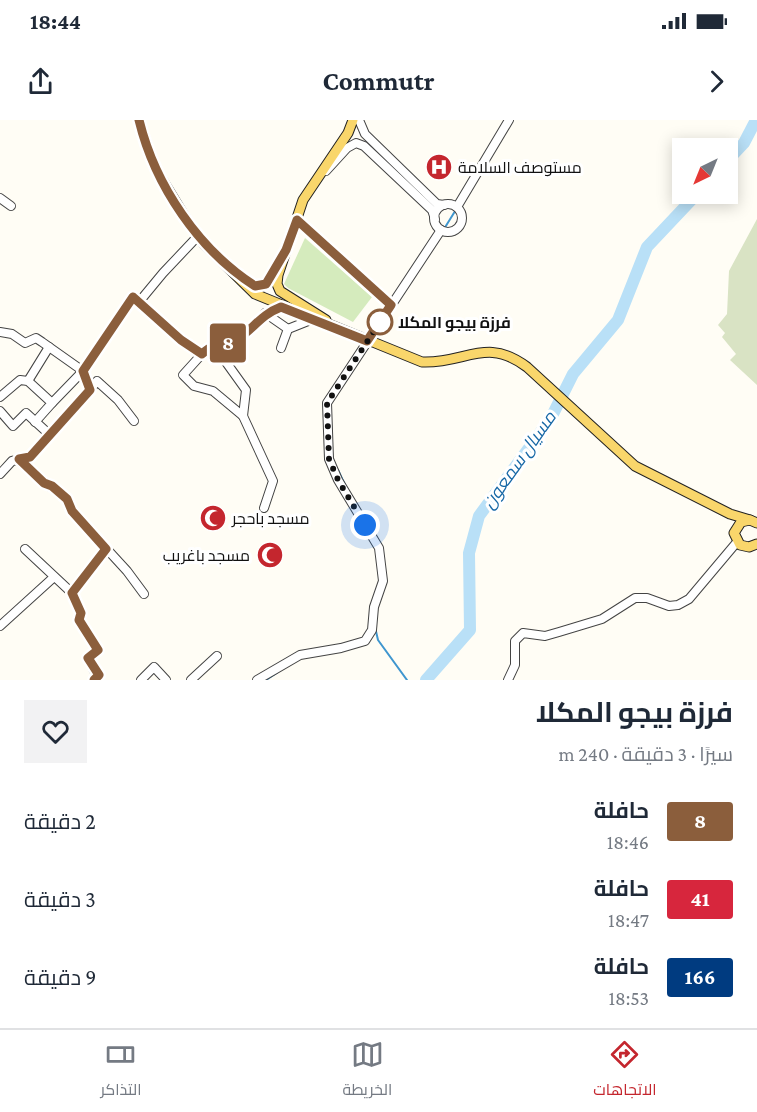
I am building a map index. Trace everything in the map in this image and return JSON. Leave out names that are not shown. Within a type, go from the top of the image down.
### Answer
[{"type":"main road","points":[[139,120],[154,166],[198,236],[255,294],[281,307],[422,362],[438,363],[484,352],[508,353],[527,367],[635,466],[738,518],[753,521]]},
{"type":"main road","points":[[349,334],[280,291],[277,284],[303,200],[348,133],[353,120]]},
{"type":"main road","points":[[231,270],[261,287],[271,280],[286,250]]},
{"type":"main road","points":[[716,506],[739,540],[757,554]]},
{"type":"main road","points":[[739,540],[737,525],[753,521]]},
{"type":"main road","points":[[739,540],[757,544]]},
{"type":"street","points":[[359,120],[365,134],[436,204],[457,207]]},
{"type":"street","points":[[457,207],[509,120]]},
{"type":"street","points":[[313,185],[347,148],[356,142],[372,153],[432,210],[441,230],[450,232],[461,224],[462,215],[457,207]]},
{"type":"street","points":[[0,198],[10,206]]},
{"type":"street","points":[[435,219],[437,211],[444,206]]},
{"type":"street","points":[[297,220],[391,305]]},
{"type":"street","points":[[257,680],[300,655],[365,641],[372,630],[374,607],[383,581],[379,548],[338,480],[329,459],[328,398],[441,230]]},
{"type":"street","points":[[139,302],[198,236]]},
{"type":"street","points":[[35,422],[83,371],[133,297],[181,340],[202,354]]},
{"type":"street","points":[[264,508],[273,481],[243,416],[213,391],[194,386],[183,375],[213,344],[237,340],[265,313],[281,307]]},
{"type":"street","points":[[265,313],[288,328]]},
{"type":"street","points":[[288,328],[313,320]]},
{"type":"street","points":[[281,348],[288,328]]},
{"type":"street","points":[[0,332],[12,334],[25,343],[36,338],[50,347],[83,371],[90,390]]},
{"type":"street","points":[[213,344],[246,390],[243,416]]},
{"type":"street","points":[[28,381],[50,347]]},
{"type":"street","points":[[0,397],[20,380],[28,381],[52,403]]},
{"type":"street","points":[[0,474],[12,461],[30,457],[97,381],[118,400],[135,421]]},
{"type":"street","points":[[0,411],[13,426],[26,413],[50,435]]},
{"type":"street","points":[[19,459],[44,483],[52,486],[67,499],[72,511],[144,594]]},
{"type":"street","points":[[508,680],[515,665],[515,641],[523,633],[545,636],[602,619],[635,598],[678,605],[689,599],[739,540]]},
{"type":"street","points":[[25,549],[72,593],[81,613],[79,620],[98,650],[88,658],[97,678]]},
{"type":"street","points":[[72,593],[106,549]]},
{"type":"street","points":[[0,626],[54,577]]},
{"type":"street","points":[[191,680],[217,656]]},
{"type":"street","points":[[141,680],[154,667],[166,680]]},
{"type":"green space","points":[[757,219],[757,385],[730,360],[736,354],[722,337],[725,333],[718,325],[727,314],[729,271]]},
{"type":"green space","points":[[305,238],[372,297],[353,322],[284,284]]},
{"type":"waterway","name":"مسيال سمعون","points":[[738,149],[756,120]]},
{"type":"waterway","name":"مسيال سمعون","points":[[426,680],[470,630],[469,553],[479,516],[551,418],[573,374],[618,320],[647,247],[688,204]]},
{"type":"waterway","points":[[444,229],[457,208]]},
{"type":"waterway","points":[[338,470],[346,487]]},
{"type":"waterway","points":[[375,627],[378,640],[407,680]]},
{"type":"waterway","points":[[266,680],[278,672]]},
{"type":"bus line","name":"8","points":[[94,680],[99,675],[88,658],[98,650],[79,620],[81,613],[72,593],[106,549],[72,511],[67,499],[52,486],[44,483],[19,459],[30,457],[90,390],[83,371],[133,297],[181,340],[202,354],[213,344],[228,344],[237,340],[265,313],[281,307],[367,341],[391,305],[297,220],[286,250],[271,280],[266,284],[261,287],[255,286],[231,270],[204,244],[185,217],[154,166],[139,120]]},
{"type":"place","name":"مستوصف السلامة","points":[[439,167]]},
{"type":"place","name":"فرزة بيجو المكلا","points":[[380,322]]},
{"type":"place","name":"مسجد باحجر","points":[[213,518]]},
{"type":"place","name":"مسجد باغريب","points":[[270,555]]},
{"type":"route","points":[[365,525],[338,480],[329,459],[327,403],[328,398],[380,322]]}]
